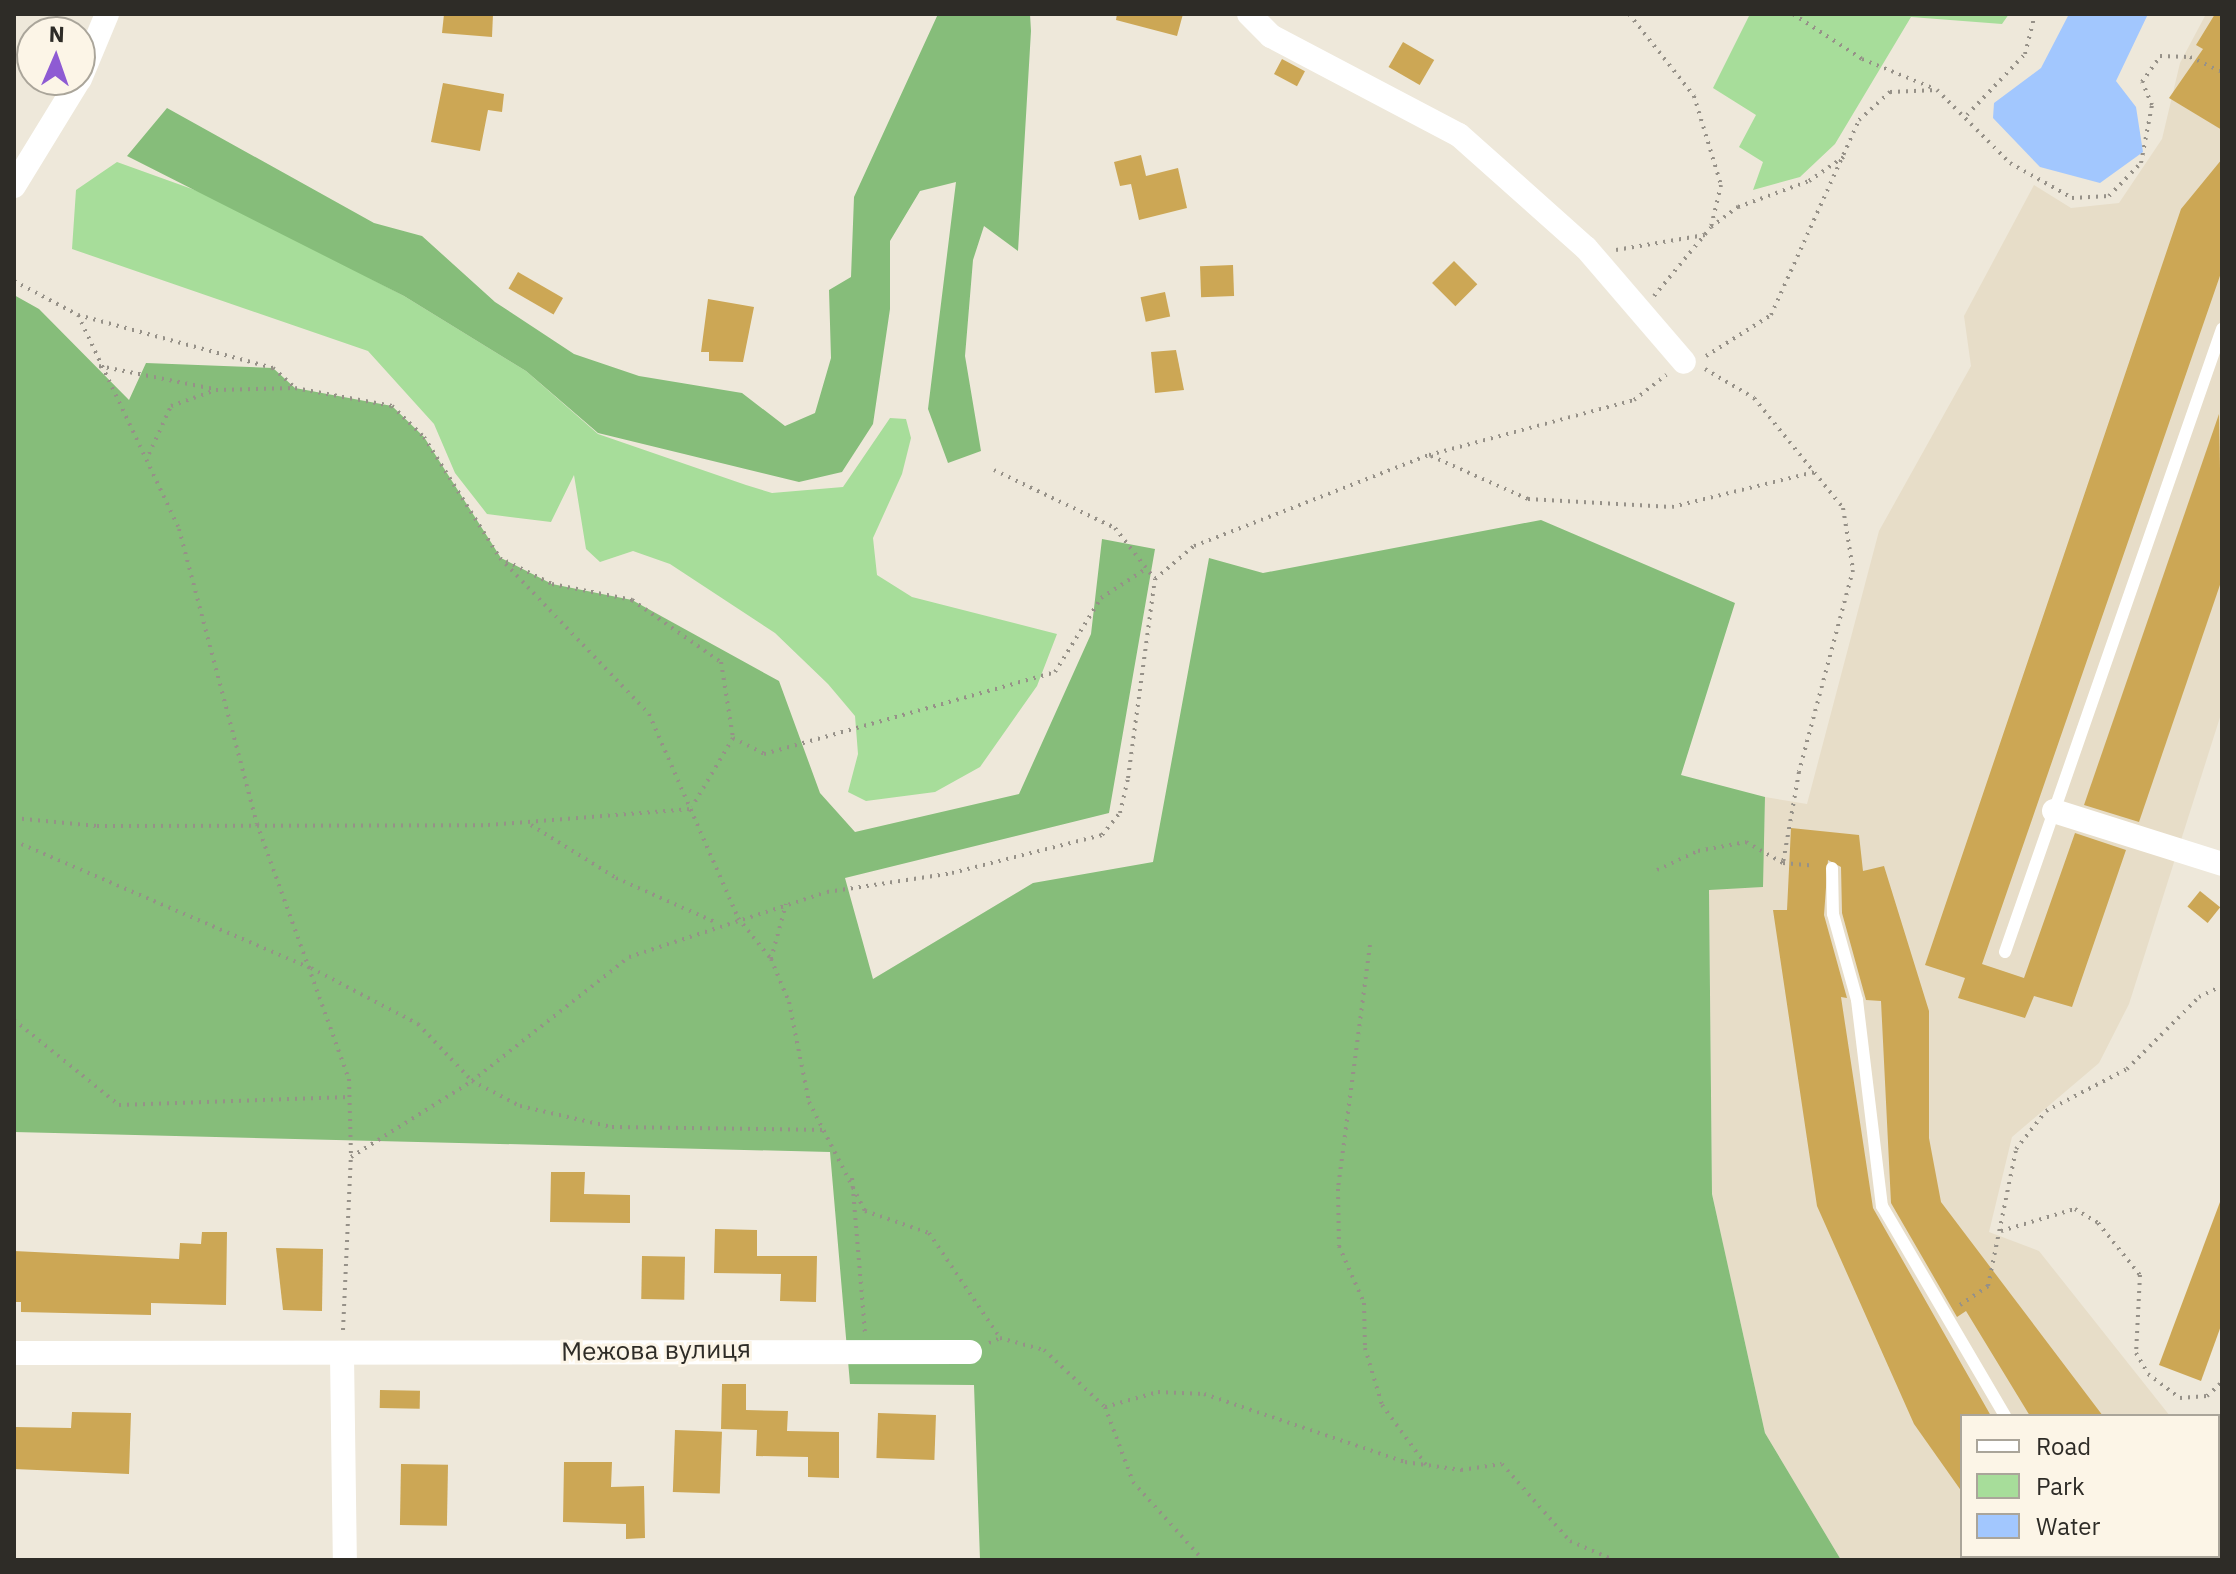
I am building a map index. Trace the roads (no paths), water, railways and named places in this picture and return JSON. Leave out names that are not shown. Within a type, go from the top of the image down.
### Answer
[{"type":"street","points":[[96,40],[107,14]]},
{"type":"street","points":[[1249,14],[1271,36],[1459,135],[1586,248],[1684,362]]},
{"type":"street","points":[[14,186],[70,96]]},
{"type":"street","points":[[2054,811],[2222,864]]},
{"type":"street","name":"Межова вулиця","points":[[14,1353],[342,1355],[866,1347],[970,1352]]},
{"type":"street","points":[[342,1355],[345,1560]]},
{"type":"lane","points":[[2005,952],[2222,329]]},
{"type":"lane","points":[[1832,868],[1833,914],[1857,1000],[1882,1206],[2004,1414]]},
{"type":"water","points":[[2069,14],[2148,14],[2116,81],[2136,107],[2143,152],[2100,183],[2040,167],[1993,118],[1994,103],[2041,68]]}]
